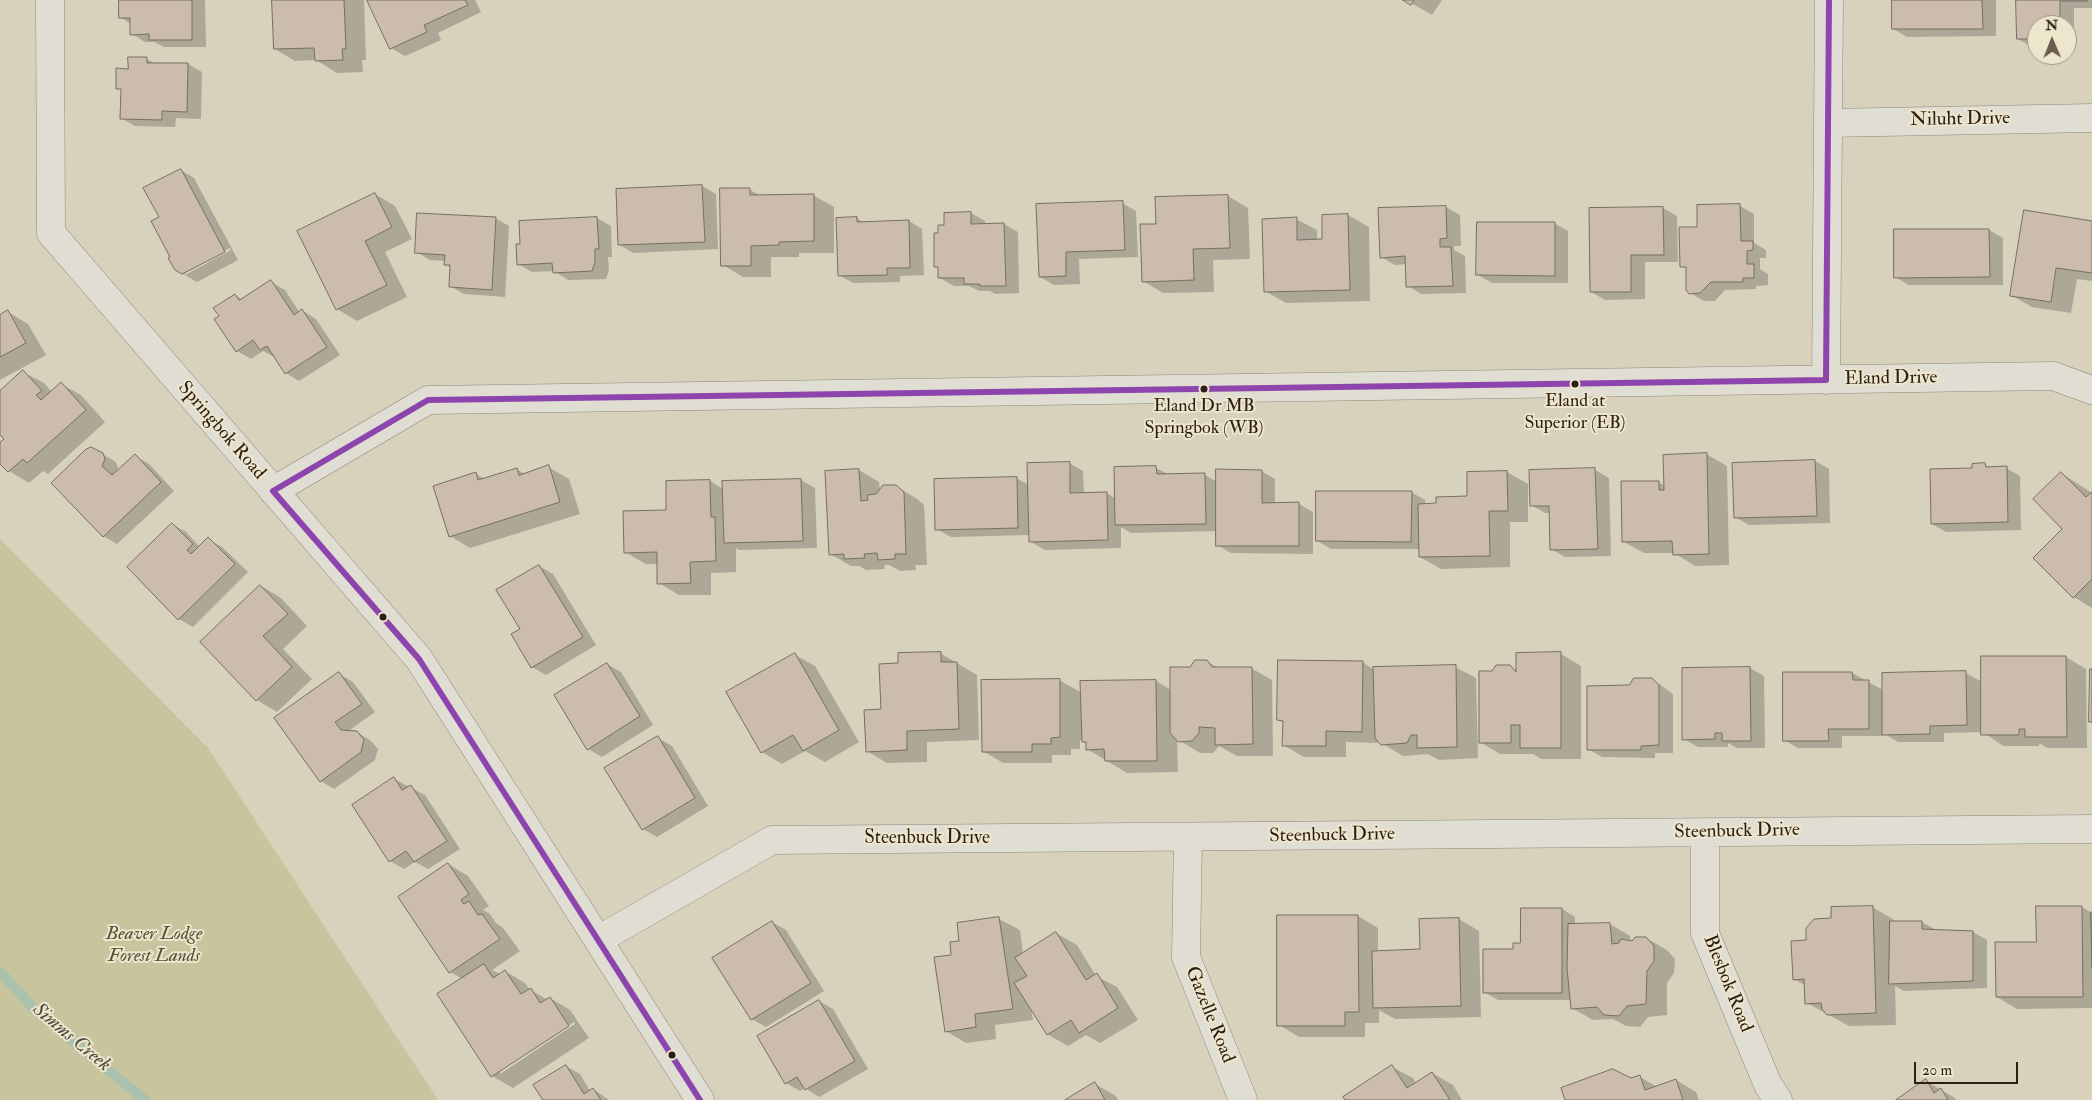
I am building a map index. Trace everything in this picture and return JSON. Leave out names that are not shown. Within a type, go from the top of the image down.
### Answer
[{"type":"street","name":"Springbok Road","points":[[50,0],[51,233],[420,659],[700,1100]]},
{"type":"street","points":[[1826,380],[1829,0]]},
{"type":"street","name":"Niluht Drive","points":[[1828,123],[2092,118]]},
{"type":"street","name":"Eland Drive","points":[[273,491],[428,400],[2053,376],[2092,390]]},
{"type":"street","name":"Steenbuck Drive","points":[[598,940],[772,840],[2092,829]]},
{"type":"street","name":"Blesbok Road","points":[[1705,832],[1705,933],[1768,1085],[1778,1100]]},
{"type":"street","name":"Gazelle Road","points":[[1188,837],[1186,957],[1243,1100]]},
{"type":"green space","name":"Beaver Lodge Forest Lands","points":[[0,539],[208,748],[438,1100],[0,1100]]},
{"type":"building","points":[[119,0],[192,0],[192,40],[149,40],[149,34],[130,35],[130,18],[119,18]]},
{"type":"building","points":[[272,0],[344,0],[346,49],[342,49],[343,60],[315,61],[314,48],[274,49]]},
{"type":"building","points":[[367,0],[465,0],[468,5],[424,25],[427,32],[390,49]]},
{"type":"building","points":[[1403,0],[1414,0],[1411,5]]},
{"type":"building","points":[[1892,0],[1982,0],[1983,29],[1892,29]]},
{"type":"building","points":[[2016,0],[2088,0],[2060,1],[2060,15],[2027,15],[2027,39],[2017,39]]},
{"type":"building","points":[[128,57],[147,57],[147,63],[188,63],[187,112],[162,111],[162,120],[120,119],[121,89],[116,89],[116,68],[128,69]]},
{"type":"building","points":[[181,169],[225,252],[182,274],[175,270],[151,221],[159,217],[143,188]]},
{"type":"building","points":[[702,185],[705,242],[618,245],[616,189]]},
{"type":"building","points":[[720,188],[750,188],[750,195],[814,194],[814,241],[779,242],[779,245],[751,246],[751,266],[721,266]]},
{"type":"building","points":[[375,193],[392,227],[365,241],[387,285],[336,310],[297,231]]},
{"type":"building","points":[[1228,195],[1230,248],[1193,249],[1194,280],[1142,282],[1140,224],[1156,224],[1155,197]]},
{"type":"building","points":[[1123,201],[1125,250],[1066,252],[1066,276],[1039,277],[1036,204]]},
{"type":"building","points":[[1740,204],[1741,241],[1753,241],[1753,250],[1747,251],[1747,264],[1754,264],[1754,278],[1743,278],[1743,282],[1711,282],[1700,293],[1689,294],[1686,290],[1686,267],[1680,267],[1679,227],[1697,227],[1697,205]]},
{"type":"building","points":[[1446,206],[1447,238],[1440,239],[1440,247],[1451,247],[1453,286],[1406,287],[1405,256],[1380,258],[1378,208]]},
{"type":"building","points":[[1663,207],[1664,255],[1631,255],[1631,292],[1590,292],[1589,208]]},
{"type":"building","points":[[2024,210],[2092,221],[2092,273],[2056,268],[2051,302],[2010,296]]},
{"type":"building","points":[[971,212],[971,224],[1004,223],[1006,286],[964,284],[964,278],[938,278],[938,267],[934,267],[934,233],[938,233],[938,225],[944,225],[944,213]]},
{"type":"building","points":[[417,213],[496,217],[492,290],[449,287],[450,265],[444,265],[445,255],[415,253]]},
{"type":"building","points":[[1348,214],[1350,290],[1264,292],[1262,219],[1297,217],[1297,240],[1322,239],[1322,215]]},
{"type":"building","points":[[597,217],[599,249],[595,249],[595,262],[592,271],[553,273],[552,263],[517,265],[516,244],[520,244],[519,221]]},
{"type":"building","points":[[857,217],[857,222],[909,220],[910,268],[887,268],[887,275],[838,276],[836,218]]},
{"type":"building","points":[[1477,222],[1555,222],[1555,276],[1476,275]]},
{"type":"building","points":[[1894,229],[1989,229],[1990,277],[1894,278]]},
{"type":"building","points":[[271,280],[294,315],[302,309],[327,347],[285,374],[267,346],[260,350],[253,340],[236,352],[214,319],[219,316],[213,308],[235,294],[239,300]]},
{"type":"building","points":[[8,310],[26,343],[0,357],[0,315]]},
{"type":"building","points":[[23,370],[42,391],[36,395],[41,400],[61,382],[86,410],[27,463],[23,459],[8,472],[0,464],[0,442],[4,439],[0,435],[0,391]]},
{"type":"building","points":[[91,447],[103,453],[105,459],[102,466],[112,475],[135,454],[161,482],[103,537],[51,483],[85,450]]},
{"type":"building","points":[[1707,453],[1709,554],[1673,555],[1672,541],[1622,542],[1621,481],[1659,481],[1659,490],[1664,490],[1663,455]]},
{"type":"building","points":[[1815,460],[1817,516],[1734,518],[1732,463]]},
{"type":"building","points":[[1070,462],[1070,493],[1107,492],[1108,540],[1029,542],[1027,463]]},
{"type":"building","points":[[1985,463],[1986,467],[2007,466],[2008,522],[1931,524],[1930,469],[1972,468],[1972,464]]},
{"type":"building","points":[[549,465],[560,502],[449,537],[433,486],[476,472],[478,480],[517,468],[519,475]]},
{"type":"building","points":[[1156,466],[1157,474],[1205,473],[1206,524],[1115,525],[1114,467]]},
{"type":"building","points":[[1595,468],[1598,549],[1550,550],[1549,506],[1530,506],[1529,470]]},
{"type":"building","points":[[859,469],[861,501],[868,500],[867,495],[876,494],[883,485],[896,485],[904,492],[906,554],[895,554],[895,559],[878,560],[877,553],[864,554],[865,558],[844,559],[844,554],[829,555],[825,471]]},
{"type":"building","points":[[1216,469],[1262,470],[1262,503],[1299,502],[1299,546],[1216,546]]},
{"type":"building","points":[[1507,471],[1508,511],[1489,511],[1490,556],[1419,557],[1418,504],[1436,503],[1436,497],[1467,496],[1467,472]]},
{"type":"building","points":[[2061,472],[2086,497],[2092,492],[2092,579],[2073,598],[2033,558],[2062,529],[2033,499]]},
{"type":"building","points":[[1017,477],[1018,528],[935,530],[934,479]]},
{"type":"building","points":[[801,479],[803,541],[724,543],[722,481]]},
{"type":"building","points":[[710,480],[711,517],[715,517],[716,561],[690,562],[691,583],[657,584],[657,552],[624,553],[623,511],[666,510],[666,481]]},
{"type":"building","points":[[1316,491],[1412,491],[1411,542],[1316,541]]},
{"type":"building","points":[[172,523],[193,544],[187,550],[191,554],[208,537],[235,564],[178,620],[127,567]]},
{"type":"building","points":[[539,565],[583,637],[531,668],[511,634],[520,629],[496,590]]},
{"type":"building","points":[[260,585],[288,614],[263,636],[292,667],[256,701],[200,642]]},
{"type":"building","points":[[941,652],[941,662],[957,662],[959,729],[907,731],[907,750],[866,752],[864,710],[881,709],[879,664],[898,663],[898,653]]},
{"type":"building","points":[[1561,652],[1561,748],[1520,748],[1520,725],[1511,725],[1511,743],[1479,743],[1479,671],[1492,671],[1496,665],[1510,665],[1516,672],[1516,653]]},
{"type":"building","points":[[795,653],[839,730],[803,751],[793,735],[761,753],[726,692]]},
{"type":"building","points":[[1981,656],[2066,656],[2067,737],[2025,737],[2025,729],[2019,729],[2019,735],[1981,735]]},
{"type":"building","points":[[1195,660],[1207,660],[1212,667],[1252,667],[1253,744],[1215,745],[1215,728],[1199,727],[1199,733],[1192,741],[1178,742],[1170,733],[1170,667],[1190,667]]},
{"type":"building","points":[[1278,660],[1363,661],[1362,732],[1326,731],[1326,746],[1282,746],[1283,721],[1277,720]]},
{"type":"building","points":[[607,663],[640,716],[587,750],[554,695]]},
{"type":"building","points":[[1456,665],[1457,747],[1417,748],[1417,735],[1411,735],[1407,743],[1381,745],[1375,738],[1373,667]]},
{"type":"building","points":[[1750,667],[1751,741],[1722,741],[1722,733],[1715,733],[1715,739],[1682,740],[1682,668]]},
{"type":"building","points":[[2090,669],[2092,669],[2092,722],[2089,722]]},
{"type":"building","points":[[1966,671],[1967,725],[1930,726],[1930,734],[1882,735],[1882,673]]},
{"type":"building","points":[[339,672],[362,704],[335,722],[341,730],[357,731],[364,740],[361,752],[320,782],[274,718]]},
{"type":"building","points":[[1783,672],[1852,672],[1853,680],[1869,680],[1869,729],[1828,729],[1829,741],[1783,741]]},
{"type":"building","points":[[1634,678],[1652,678],[1659,685],[1659,745],[1641,746],[1641,750],[1587,750],[1587,686],[1629,685]]},
{"type":"building","points":[[1060,679],[1060,737],[1051,738],[1051,744],[1032,744],[1032,752],[982,752],[981,680]]},
{"type":"building","points":[[1156,680],[1157,761],[1105,761],[1104,749],[1086,750],[1086,742],[1082,742],[1080,681]]},
{"type":"building","points":[[658,736],[695,798],[642,830],[604,768]]},
{"type":"building","points":[[394,777],[402,790],[411,785],[447,841],[414,862],[406,851],[389,862],[352,805]]},
{"type":"building","points":[[448,863],[469,894],[461,900],[464,904],[469,901],[478,915],[482,914],[500,939],[449,973],[398,897]]},
{"type":"building","points":[[1873,906],[1876,1013],[1827,1015],[1822,1009],[1821,1003],[1805,1004],[1804,979],[1793,980],[1791,941],[1806,940],[1806,928],[1814,919],[1831,918],[1831,907]]},
{"type":"building","points":[[2036,906],[2082,906],[2083,997],[1996,997],[1995,942],[2036,942]]},
{"type":"building","points":[[1521,908],[1562,908],[1562,993],[1483,993],[1483,949],[1513,949],[1513,943],[1520,943]]},
{"type":"building","points":[[2091,912],[2092,912],[2092,967]]},
{"type":"building","points":[[1277,915],[1358,915],[1359,1012],[1345,1012],[1345,1026],[1277,1026]]},
{"type":"building","points":[[999,917],[1013,1009],[975,1014],[976,1027],[945,1032],[934,957],[951,955],[950,942],[959,941],[957,923]]},
{"type":"building","points":[[1459,918],[1461,1006],[1373,1008],[1372,951],[1420,949],[1419,919]]},
{"type":"building","points":[[772,921],[811,983],[751,1020],[712,958]]},
{"type":"building","points":[[1890,921],[1922,921],[1922,929],[1973,931],[1973,981],[1889,984]]},
{"type":"building","points":[[1610,923],[1612,944],[1619,943],[1621,939],[1632,941],[1635,937],[1646,937],[1654,946],[1654,961],[1647,971],[1646,1004],[1627,1006],[1619,1016],[1604,1015],[1597,1007],[1571,1009],[1567,968],[1568,924]]},
{"type":"building","points":[[1056,932],[1086,980],[1097,973],[1118,1008],[1079,1033],[1071,1020],[1047,1035],[1014,983],[1027,976],[1015,958]]},
{"type":"building","points":[[484,964],[493,978],[505,970],[521,994],[531,988],[540,1003],[550,997],[569,1026],[491,1077],[437,994]]},
{"type":"building","points":[[819,1000],[855,1061],[805,1090],[797,1077],[785,1084],[757,1036]]},
{"type":"building","points":[[566,1065],[584,1094],[593,1088],[601,1100],[543,1100],[533,1085]]},
{"type":"building","points":[[1392,1065],[1407,1088],[1432,1072],[1450,1100],[1345,1100],[1343,1097]]},
{"type":"building","points":[[1613,1069],[1631,1078],[1640,1075],[1645,1090],[1676,1079],[1683,1100],[1565,1100],[1561,1088]]},
{"type":"building","points":[[1926,1079],[1934,1093],[1941,1088],[1948,1100],[1896,1100]]},
{"type":"building","points":[[1095,1082],[1105,1100],[1065,1100]]},
{"type":"waterway","name":"Simms Creek","points":[[0,972],[36,1011],[145,1100]]},
{"type":"transit line","points":[[1826,380],[1829,0]]},
{"type":"transit line","points":[[273,491],[428,400],[1826,380]]},
{"type":"transit line","points":[[273,491],[419,659],[700,1100]]},
{"type":"place","name":"Eland at Superior (EB)","points":[[1575,384]]},
{"type":"place","name":"Eland Dr MB Springbok (WB)","points":[[1204,389]]}]
